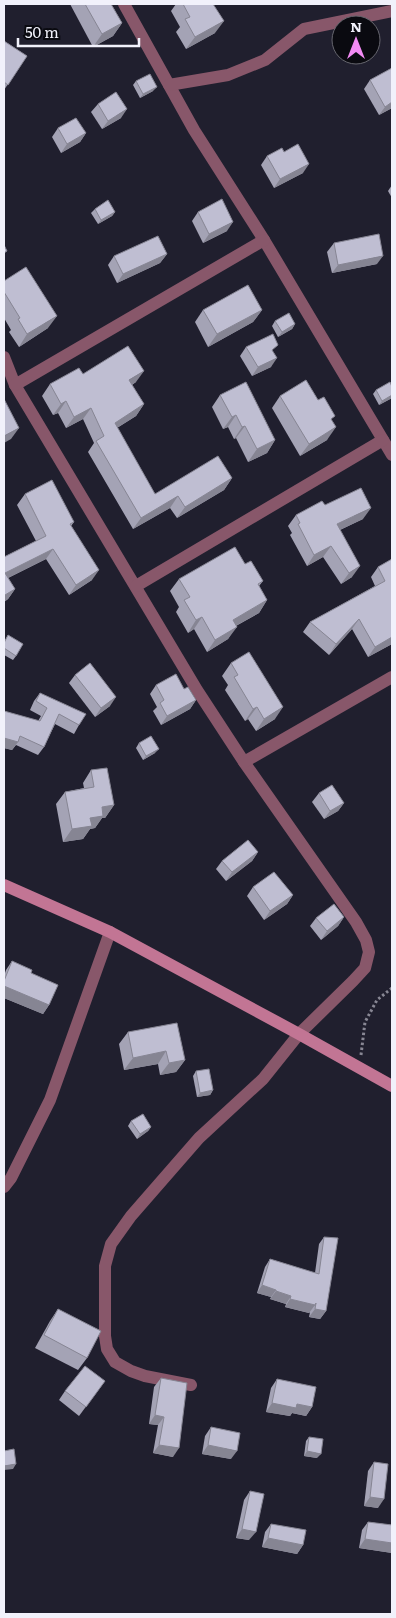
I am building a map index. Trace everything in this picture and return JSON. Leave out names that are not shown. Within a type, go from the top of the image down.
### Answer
[{"type":"street","points":[[124,4],[194,130],[264,240],[392,455]]},
{"type":"street","points":[[170,85],[228,75],[265,60],[304,29],[392,11]]},
{"type":"street","points":[[15,385],[264,240]]},
{"type":"street","points":[[4,357],[15,385],[197,690],[244,762],[356,922],[368,945],[369,952],[365,968],[300,1034],[263,1079],[199,1138],[137,1209],[111,1244],[105,1266],[105,1336],[107,1350],[115,1362],[145,1376],[191,1385]]},
{"type":"street","points":[[136,586],[383,440]]},
{"type":"street","points":[[244,762],[392,677]]},
{"type":"street","points":[[4,885],[110,932],[300,1034],[392,1086]]},
{"type":"street","points":[[4,1188],[12,1178],[50,1100],[110,932]]},
{"type":"path","points":[[362,1068],[360,1058],[365,1022],[377,1000],[392,988]]},
{"type":"building","points":[[85,4],[111,4],[122,23],[102,34]]},
{"type":"building","points":[[183,4],[213,4],[224,21],[195,37],[185,19],[190,17]]},
{"type":"building","points":[[4,41],[27,56],[8,85],[4,82]]},
{"type":"building","points":[[392,68],[392,102],[385,107],[370,80]]},
{"type":"building","points":[[150,74],[157,87],[143,94],[136,81]]},
{"type":"building","points":[[116,92],[127,109],[108,121],[98,104]]},
{"type":"building","points":[[76,118],[86,133],[67,144],[58,128]]},
{"type":"building","points":[[298,144],[309,164],[280,179],[267,156],[282,148],[284,152]]},
{"type":"building","points":[[222,199],[233,222],[209,234],[198,212]]},
{"type":"building","points":[[108,200],[115,212],[101,220],[95,209]]},
{"type":"building","points":[[379,234],[383,256],[338,265],[334,243]]},
{"type":"building","points":[[158,236],[167,254],[123,274],[114,256]]},
{"type":"building","points":[[26,267],[57,316],[27,334],[18,319],[20,318],[4,292],[4,281]]},
{"type":"building","points":[[248,285],[262,310],[217,334],[203,310]]},
{"type":"building","points":[[289,313],[295,324],[282,332],[275,321]]},
{"type":"building","points":[[273,334],[278,345],[272,350],[277,358],[258,367],[246,347]]},
{"type":"building","points":[[128,346],[144,371],[129,380],[144,404],[115,423],[155,494],[218,456],[232,478],[185,507],[178,496],[141,518],[96,441],[104,436],[91,408],[74,417],[66,401],[61,404],[50,384],[79,368],[83,374]]},
{"type":"building","points":[[306,380],[318,400],[324,397],[335,416],[331,419],[336,427],[309,444],[280,396]]},
{"type":"building","points":[[246,382],[275,440],[257,449],[245,426],[242,427],[236,415],[232,417],[220,395]]},
{"type":"building","points":[[390,382],[392,395],[382,401],[376,390]]},
{"type":"building","points":[[4,399],[19,428],[4,436]]},
{"type":"building","points":[[52,480],[74,522],[70,524],[99,570],[76,585],[53,549],[5,573],[15,589],[5,595],[4,557],[46,536],[25,494]]},
{"type":"building","points":[[361,488],[371,508],[337,524],[360,566],[349,573],[331,546],[314,555],[298,524],[300,523],[296,515],[322,501],[325,505]]},
{"type":"building","points":[[235,547],[245,564],[251,561],[263,581],[258,584],[267,600],[233,620],[237,627],[215,640],[202,617],[196,620],[184,600],[190,597],[179,579]]},
{"type":"building","points":[[392,559],[392,637],[375,647],[359,619],[336,644],[310,622],[385,581],[378,567]]},
{"type":"building","points":[[8,635],[23,644],[16,656],[4,648]]},
{"type":"building","points":[[249,652],[283,707],[264,719],[257,707],[253,709],[234,677],[238,675],[231,663]]},
{"type":"building","points":[[90,663],[116,697],[101,708],[75,675]]},
{"type":"building","points":[[176,674],[184,689],[188,687],[196,700],[167,716],[160,703],[164,700],[156,685]]},
{"type":"building","points":[[40,693],[86,714],[79,725],[59,714],[44,747],[20,736],[18,742],[4,738],[4,711],[40,721],[47,708],[36,701]]},
{"type":"building","points":[[151,736],[159,749],[146,756],[139,743]]},
{"type":"building","points":[[107,768],[114,805],[102,807],[103,816],[90,818],[92,826],[72,829],[65,792],[94,787],[91,770]]},
{"type":"building","points":[[332,785],[344,803],[330,811],[319,793]]},
{"type":"building","points":[[248,840],[258,852],[232,872],[222,861]]},
{"type":"building","points":[[274,872],[293,895],[270,911],[253,887]]},
{"type":"building","points":[[334,904],[344,917],[327,931],[316,918]]},
{"type":"building","points":[[12,961],[32,970],[31,973],[58,985],[49,1005],[4,986],[4,981]]},
{"type":"building","points":[[177,1023],[185,1060],[169,1063],[166,1051],[133,1058],[128,1032]]},
{"type":"building","points":[[209,1069],[213,1090],[200,1093],[196,1071]]},
{"type":"building","points":[[143,1114],[151,1127],[140,1134],[131,1121]]},
{"type":"building","points":[[324,1237],[338,1238],[326,1311],[315,1309],[316,1303],[315,1305],[290,1299],[291,1296],[262,1285],[270,1259],[319,1274]]},
{"type":"building","points":[[58,1309],[101,1331],[87,1358],[44,1335]]},
{"type":"building","points":[[85,1366],[105,1381],[86,1407],[65,1391]]},
{"type":"building","points":[[161,1378],[187,1383],[179,1448],[159,1445],[164,1417],[155,1415]]},
{"type":"building","points":[[277,1379],[316,1387],[312,1407],[297,1404],[296,1408],[272,1403]]},
{"type":"building","points":[[211,1427],[240,1433],[237,1451],[208,1445]]},
{"type":"building","points":[[309,1437],[323,1439],[321,1454],[307,1451]]},
{"type":"building","points":[[14,1449],[16,1464],[4,1466],[4,1451]]},
{"type":"building","points":[[374,1462],[388,1464],[384,1499],[370,1497]]},
{"type":"building","points":[[250,1491],[264,1494],[256,1532],[242,1529]]},
{"type":"building","points":[[368,1522],[392,1525],[392,1543],[365,1539]]},
{"type":"building","points":[[271,1524],[306,1530],[303,1545],[268,1538]]}]
